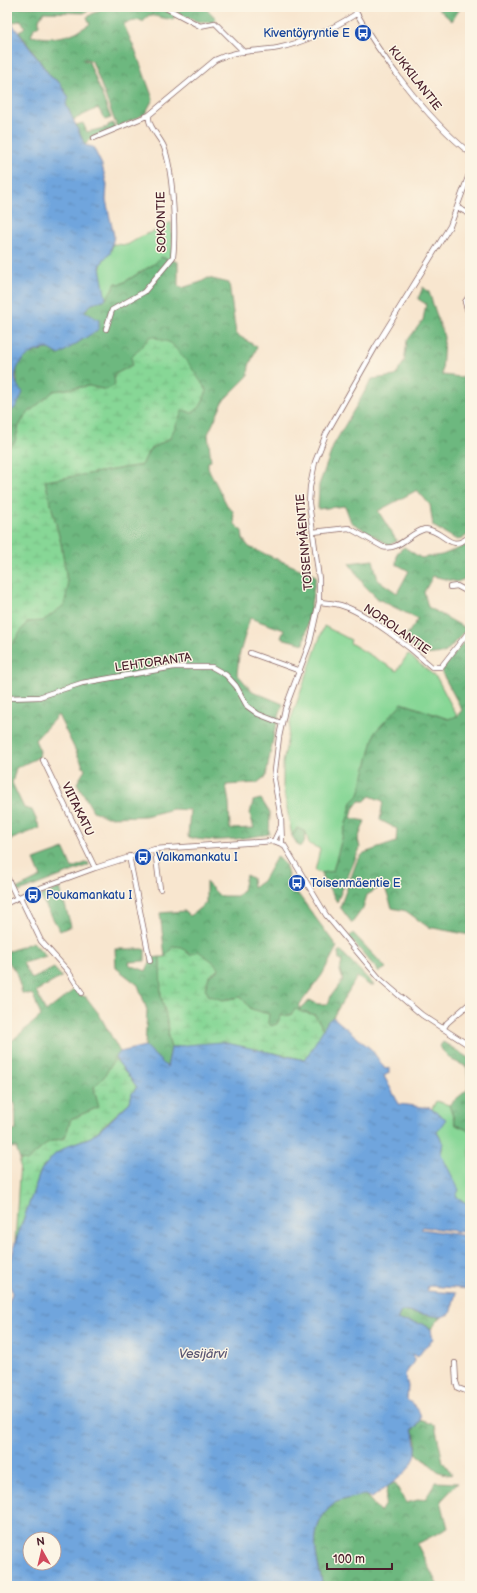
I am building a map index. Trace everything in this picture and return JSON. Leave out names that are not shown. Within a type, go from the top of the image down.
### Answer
[{"type":"street","points":[[164,7],[200,26],[215,23],[243,51]]},
{"type":"street","name":"KUKKILANTIE","points":[[353,7],[356,14],[406,86],[440,126],[470,153]]},
{"type":"street","points":[[94,138],[149,115],[215,60],[228,54],[243,51],[278,48],[326,32],[356,14]]},
{"type":"street","name":"SOKONTIE","points":[[106,329],[112,310],[144,292],[173,257],[173,218],[169,167],[164,147],[150,123],[149,115]]},
{"type":"street","name":"TOISENMÄENTIE","points":[[282,844],[281,824],[274,779],[281,723],[300,671],[315,623],[319,602],[319,579],[309,503],[310,487],[320,446],[376,346],[450,226],[458,208],[470,172]]},
{"type":"street","points":[[458,208],[470,214]]},
{"type":"street","points":[[470,295],[465,302],[470,318]]},
{"type":"street","points":[[313,532],[349,528],[388,549],[395,547],[425,529],[430,530],[456,544],[463,543],[470,536]]},
{"type":"street","points":[[450,587],[458,586],[470,593]]},
{"type":"street","name":"NOROLANTIE","points":[[319,602],[331,602],[349,608],[398,640],[432,668],[441,666],[470,630]]},
{"type":"street","points":[[250,653],[300,671]]},
{"type":"street","name":"LEHTORANTA","points":[[7,698],[39,697],[82,683],[174,667],[212,667],[226,675],[236,686],[247,706],[258,714],[281,723]]},
{"type":"street","name":"VIITAKATU","points":[[43,760],[95,868]]},
{"type":"street","points":[[274,841],[281,824]]},
{"type":"street","points":[[7,903],[95,868],[155,849],[274,841],[282,844],[326,915],[366,963],[395,993],[422,1015],[470,1046]]},
{"type":"street","points":[[155,849],[160,889]]},
{"type":"street","points":[[129,856],[150,961]]},
{"type":"street","points":[[7,877],[19,897],[40,941],[68,971],[82,993]]},
{"type":"street","points":[[443,1029],[447,1023],[470,1003]]},
{"type":"street","points":[[455,1364],[456,1382],[458,1388],[466,1391],[470,1390]]},
{"type":"green space","points":[[7,7],[95,7],[84,13],[44,12],[39,19],[39,25],[34,28],[31,36],[48,38],[69,35],[76,32],[90,24],[87,17],[104,7],[161,7],[175,15],[173,20],[149,15],[143,22],[140,20],[125,23],[124,25],[136,52],[153,99],[145,114],[117,127],[92,61],[85,59],[83,60],[89,62],[111,118],[105,120],[98,108],[73,120],[66,104],[68,98],[59,82],[51,77],[19,32],[25,27],[21,20],[12,23],[7,17]]},
{"type":"green space","points":[[169,7],[204,7],[216,18],[213,22],[207,23],[195,21]]},
{"type":"green space","points":[[436,7],[461,7],[452,21]]},
{"type":"green space","points":[[83,123],[87,132],[108,127],[108,125],[113,123],[115,129],[92,137],[85,145],[76,125]]},
{"type":"green space","points":[[171,222],[173,247],[170,260],[161,257],[154,264],[121,284],[116,283],[106,299],[101,280],[101,265],[104,258],[110,253],[113,244],[127,245],[146,234],[159,230]]},
{"type":"green space","points":[[161,257],[178,262],[178,286],[182,288],[201,282],[208,278],[229,283],[236,334],[257,347],[249,366],[248,376],[224,400],[208,434],[211,461],[208,462],[208,468],[228,507],[233,511],[235,524],[242,531],[243,539],[249,547],[316,576],[304,644],[281,638],[284,630],[250,618],[239,656],[237,674],[252,691],[283,704],[274,733],[266,776],[257,783],[226,785],[229,803],[230,829],[254,828],[250,814],[253,801],[261,799],[270,813],[269,834],[228,840],[197,839],[188,837],[190,810],[173,809],[145,816],[107,817],[93,811],[77,783],[85,770],[58,715],[35,740],[40,751],[39,757],[16,768],[12,783],[24,808],[32,810],[40,828],[7,841],[7,646],[13,643],[27,622],[43,621],[68,587],[61,544],[45,481],[142,465],[149,450],[170,438],[132,365],[114,375],[115,385],[106,390],[89,386],[54,391],[27,414],[19,426],[15,442],[8,448],[7,454],[7,413],[10,413],[16,394],[17,369],[22,360],[30,354],[50,349],[84,311],[92,304],[106,299],[116,283],[121,284],[154,264]]},
{"type":"green space","points":[[423,287],[429,292],[444,337],[442,375],[470,378],[470,533],[462,539],[457,540],[433,526],[430,505],[417,490],[378,511],[397,541],[389,545],[351,522],[345,506],[318,509],[319,485],[334,444],[372,379],[395,376],[404,362],[407,341],[423,320],[426,304],[418,299]]},
{"type":"green space","points":[[151,336],[171,343],[189,364],[207,391],[200,407],[192,413],[183,410],[170,438],[149,450],[142,465],[45,481],[61,544],[68,587],[64,605],[43,621],[27,622],[13,643],[8,647],[8,448],[15,442],[19,426],[27,414],[54,391],[89,386],[106,390],[115,385],[114,375],[132,365],[132,357]]},
{"type":"green space","points":[[470,544],[470,577],[457,582],[433,576],[424,592],[428,607],[467,629],[445,653],[423,655],[404,639],[418,619],[378,599],[364,585],[349,563],[373,560],[378,580],[397,593],[409,571],[396,564],[397,553],[404,547],[421,558],[442,555]]},
{"type":"green space","points":[[324,626],[351,640],[350,643],[397,671],[408,654],[437,678],[457,716],[448,719],[402,703],[359,795],[352,802],[333,871],[322,873],[315,871],[320,849],[309,844],[306,832],[297,828],[292,836],[283,787],[283,763],[291,719]]},
{"type":"green space","points":[[470,634],[470,935],[428,927],[406,911],[392,908],[384,885],[367,895],[363,908],[352,923],[340,907],[357,861],[364,853],[396,842],[397,829],[380,820],[383,801],[370,796],[365,801],[359,801],[353,809],[351,818],[365,821],[358,839],[360,848],[337,902],[322,877],[322,873],[333,871],[352,802],[359,795],[375,732],[402,703],[448,719],[457,716],[462,710],[441,671]]},
{"type":"green space","points":[[297,828],[306,832],[304,843],[299,847],[292,836]]},
{"type":"green space","points":[[64,849],[72,868],[88,862],[89,865],[19,892],[16,889],[41,877],[34,860]]},
{"type":"green space","points":[[277,856],[285,864],[290,883],[337,947],[322,975],[300,1004],[299,1010],[310,1000],[317,1004],[328,1004],[331,996],[343,980],[340,971],[342,961],[339,959],[338,952],[340,950],[374,985],[369,985],[357,977],[333,1017],[328,1021],[324,1030],[315,1015],[299,1011],[291,1015],[281,1016],[277,1024],[271,1026],[268,1022],[268,1014],[251,1009],[241,997],[223,1000],[209,996],[205,989],[209,976],[219,969],[190,955],[181,947],[165,957],[160,913],[185,911],[190,916],[206,903],[206,882],[220,896],[237,896],[243,890],[246,875],[252,878],[253,888],[263,881]]},
{"type":"green space","points":[[60,888],[71,926],[60,931],[40,896]]},
{"type":"green space","points":[[353,933],[386,968],[379,972],[349,937]]},
{"type":"green space","points":[[33,942],[46,956],[23,963],[32,979],[54,968],[62,977],[36,991],[46,1012],[76,988],[80,995],[86,997],[99,1014],[120,1052],[104,1077],[94,1087],[99,1107],[71,1119],[65,1138],[49,1142],[27,1161],[20,1160],[16,1148],[7,1147],[7,1132],[16,1130],[15,1103],[7,1102],[7,1045],[41,1016],[33,995],[22,993],[16,972],[7,960],[7,952]]},
{"type":"green space","points":[[173,946],[181,947],[190,955],[198,951],[216,964],[219,969],[209,976],[205,989],[209,996],[223,1000],[241,997],[251,1009],[269,1014],[268,1022],[271,1026],[277,1024],[281,1016],[291,1015],[295,1008],[299,1011],[315,1015],[324,1030],[305,1060],[256,1050],[220,1045],[171,1048],[168,1036],[169,1029],[161,995],[160,957],[165,957]]},
{"type":"green space","points":[[115,949],[145,949],[145,961],[129,962],[130,965],[146,971],[152,958],[160,957],[161,995],[169,1029],[168,1036],[171,1048],[167,1068],[145,1046],[147,1010],[138,985],[116,968]]},
{"type":"green space","points":[[443,1042],[470,1059],[470,1131],[456,1125],[449,1105],[468,1089],[467,1067],[452,1060],[439,1047]]},
{"type":"green space","points":[[115,1058],[137,1087],[132,1093],[130,1102],[91,1137],[69,1145],[54,1155],[41,1170],[15,1243],[20,1160],[27,1161],[49,1142],[65,1138],[71,1119],[99,1107],[94,1087],[104,1077]]},
{"type":"green space","points":[[436,1101],[449,1105],[456,1125],[470,1131],[470,1206],[456,1196],[441,1154],[443,1143],[437,1132],[432,1109]]},
{"type":"green space","points":[[401,1311],[441,1317],[431,1329],[423,1324],[397,1321]]},
{"type":"green space","points":[[420,1420],[435,1425],[443,1462],[452,1474],[451,1475],[439,1472],[416,1453],[417,1441],[412,1430]]},
{"type":"green space","points":[[436,1482],[458,1483],[441,1501],[448,1528],[417,1544],[438,1586],[323,1586],[316,1552],[317,1531],[320,1521],[335,1503],[365,1494],[380,1512],[385,1504],[387,1486],[395,1483],[406,1503],[426,1498]]},
{"type":"water","points":[[7,17],[51,77],[59,82],[69,98],[66,104],[85,145],[93,147],[102,165],[107,185],[106,200],[114,236],[110,254],[104,259],[100,267],[106,299],[92,304],[84,311],[99,320],[99,329],[59,355],[49,349],[33,352],[26,357],[20,363],[16,378],[17,385],[23,392],[15,408],[7,413]]},
{"type":"water","name":"Vesijärvi","points":[[333,1017],[372,1050],[385,1069],[389,1068],[389,1073],[384,1076],[399,1104],[430,1108],[446,1119],[437,1132],[443,1143],[441,1154],[459,1190],[456,1196],[470,1206],[470,1233],[423,1227],[421,1229],[468,1236],[469,1252],[465,1283],[470,1284],[470,1289],[428,1286],[427,1291],[456,1293],[450,1314],[441,1317],[401,1311],[397,1320],[423,1324],[431,1329],[433,1340],[425,1347],[418,1357],[413,1354],[414,1361],[405,1375],[408,1386],[407,1400],[415,1406],[421,1418],[417,1426],[412,1430],[416,1443],[416,1454],[412,1463],[407,1471],[399,1478],[372,1498],[365,1495],[353,1497],[335,1503],[326,1512],[320,1521],[316,1542],[316,1552],[323,1586],[7,1586],[7,1307],[12,1293],[8,1275],[15,1243],[41,1170],[54,1155],[69,1145],[91,1137],[130,1102],[132,1093],[137,1087],[115,1058],[120,1052],[145,1046],[167,1067],[171,1048],[186,1045],[222,1042],[305,1060],[328,1021]]},
{"type":"place","name":"Kiventöyryntie E","points":[[363,33]]},
{"type":"place","name":"Valkamankatu I","points":[[143,857]]},
{"type":"place","name":"Toisenmäentie E","points":[[297,883]]},
{"type":"place","name":"Poukamankatu I","points":[[33,895]]}]
